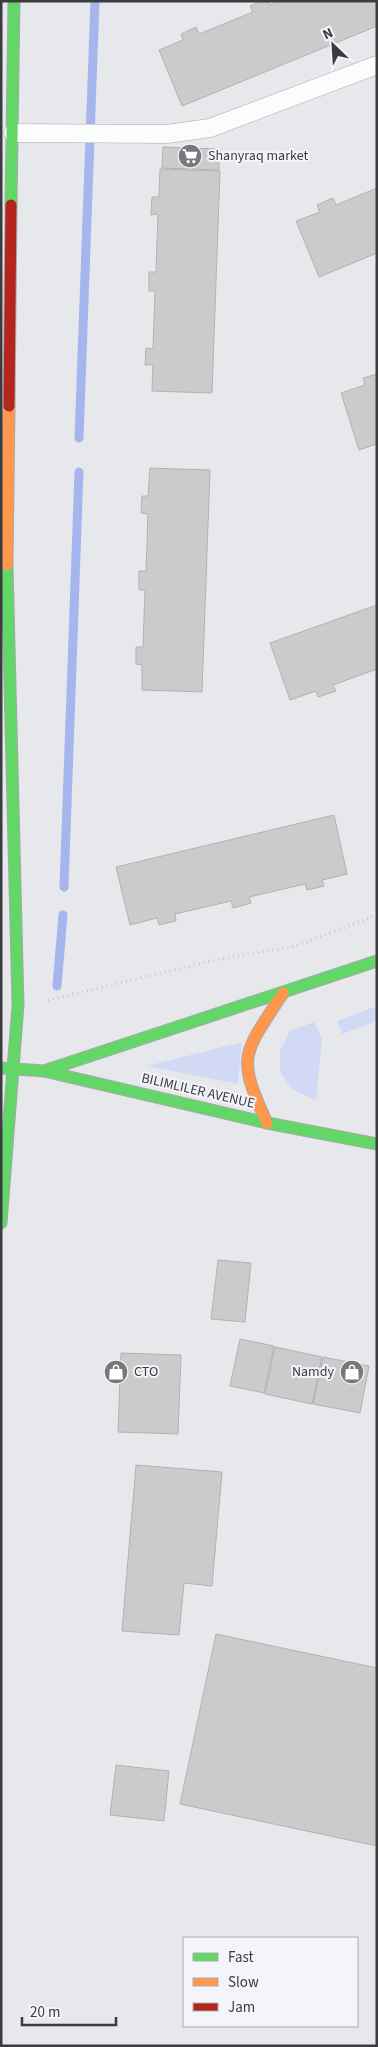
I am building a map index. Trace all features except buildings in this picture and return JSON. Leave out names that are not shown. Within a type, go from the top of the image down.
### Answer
[{"type":"street","points":[[1,1223],[7,1069],[18,1005],[8,569],[14,1]]},
{"type":"street","points":[[44,1071],[377,961]]},
{"type":"street","points":[[267,1123],[252,1091],[246,1063],[252,1041],[283,993]]},
{"type":"street","name":"BILIMLILER AVENUE","points":[[7,1069],[44,1071],[267,1123],[377,1144]]},
{"type":"lane","points":[[13,133],[167,134],[210,128],[377,65]]},
{"type":"path","points":[[18,1005],[75,995],[220,959],[296,946],[377,915]]},
{"type":"shaded area","points":[[377,1006],[377,1021],[342,1034],[337,1021]]},
{"type":"shaded area","points":[[314,1022],[322,1038],[316,1100],[293,1090],[280,1072],[280,1051],[290,1031]]},
{"type":"shaded area","points":[[242,1042],[238,1084],[147,1066]]},
{"type":"waterway","points":[[79,438],[95,1]]},
{"type":"waterway","points":[[64,887],[79,472]]},
{"type":"waterway","points":[[57,986],[63,915]]},
{"type":"traffic: fast","points":[[11,205],[14,1]]},
{"type":"traffic: fast","points":[[1,1223],[18,1005],[7,565]]},
{"type":"traffic: fast","points":[[44,1071],[377,961]]},
{"type":"traffic: fast","points":[[1,1068],[44,1071],[267,1123],[377,1144]]},
{"type":"traffic: slow","points":[[7,565],[9,406]]},
{"type":"traffic: slow","points":[[267,1123],[251,1082],[248,1055],[252,1043],[283,993]]},
{"type":"traffic: jam","points":[[9,406],[11,205]]},
{"type":"place","name":"Shanyraq market","points":[[190,156]]},
{"type":"place","name":"СТО","points":[[116,1372]]},
{"type":"place","name":"Namdy","points":[[352,1372]]}]
